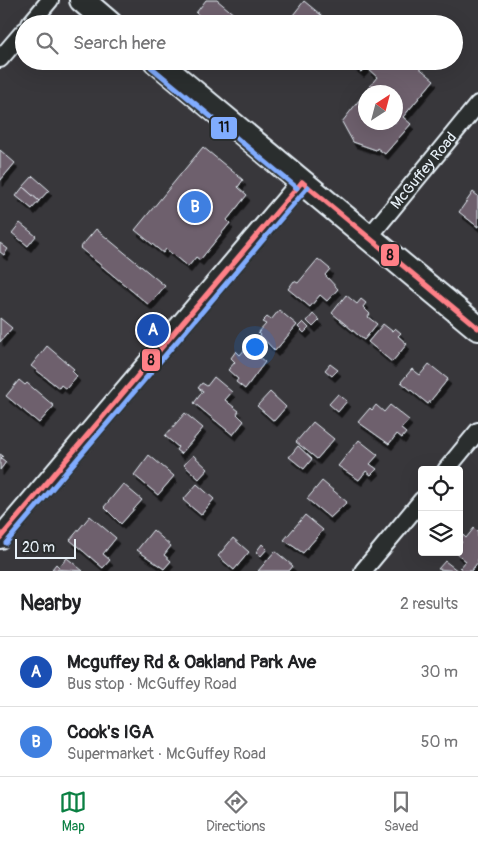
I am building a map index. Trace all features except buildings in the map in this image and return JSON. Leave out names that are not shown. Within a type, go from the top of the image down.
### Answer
[{"type":"main road","points":[[82,0],[100,15]]},
{"type":"main road","points":[[167,70],[478,328]]},
{"type":"street","points":[[38,15],[50,0]]},
{"type":"street","points":[[0,59],[15,42]]},
{"type":"street","name":"McGuffey Road","points":[[369,237],[478,104]]},
{"type":"street","points":[[0,538],[302,182]]},
{"type":"street","points":[[449,466],[478,431]]},
{"type":"street","points":[[363,571],[418,505]]},
{"type":"transit line","name":"11","points":[[155,70],[297,188]]},
{"type":"transit line","name":"8","points":[[302,182],[478,328]]},
{"type":"transit line","name":"8","points":[[0,538],[302,182]]},
{"type":"transit line","name":"11","points":[[6,543],[308,187]]},
{"type":"place","name":"Cook's IGA","points":[[195,207]]},
{"type":"place","name":"Mcguffey Rd & Oakland Park Ave","points":[[153,330]]}]
